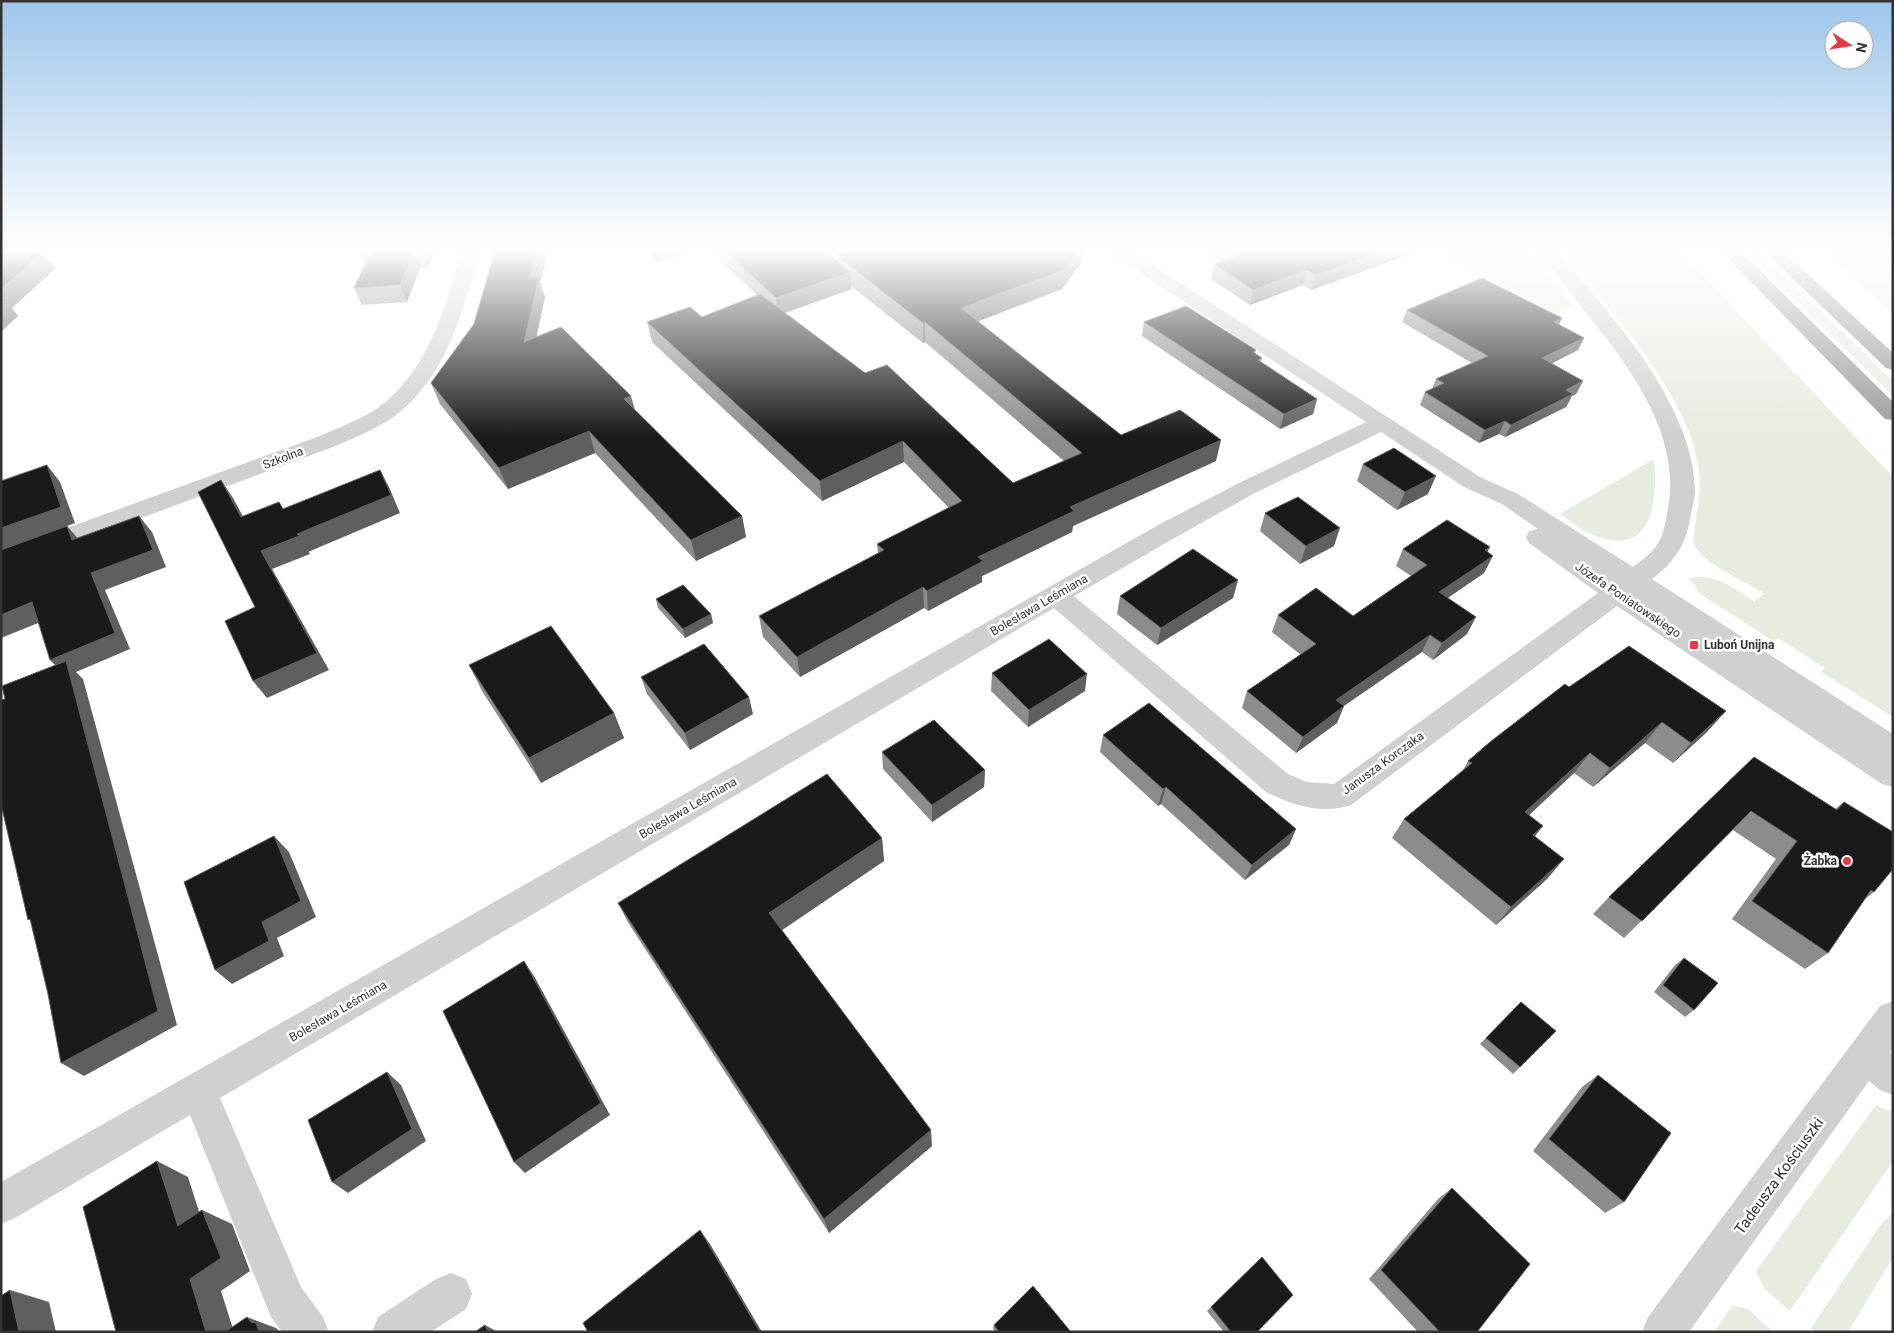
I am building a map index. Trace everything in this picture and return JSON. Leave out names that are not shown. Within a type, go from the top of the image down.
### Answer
[{"type":"highway","points":[[1792,313],[1893,414]]},
{"type":"highway","points":[[1839,313],[1893,364]]},
{"type":"street","name":"Szkolna","points":[[1,561],[316,446],[370,421],[388,410],[414,386],[442,340],[451,313]]},
{"type":"street","name":"Józefa Poniatowskiego","points":[[1215,313],[1472,482],[1497,507],[1893,749]]},
{"type":"street","name":"Janusza Korczaka","points":[[1057,596],[1277,783],[1306,795],[1325,798],[1340,796],[1650,568],[1669,549],[1683,507],[1681,460],[1671,426],[1656,396],[1627,353],[1596,313]]},
{"type":"street","name":"Bolesława Leśmiana","points":[[1,1204],[199,1092],[1220,502],[1382,422]]},
{"type":"street","name":"Józefa Poniatowskiego","points":[[1624,586],[1893,775]]},
{"type":"street","name":"Tadeusza Kościuszki","points":[[1663,1332],[1879,1066],[1893,1018]]},
{"type":"street","points":[[199,1092],[286,1302],[308,1332]]},
{"type":"street","points":[[393,1332],[451,1294]]},
{"type":"shaded area","points":[[1613,313],[1739,313],[1893,477],[1893,717],[1821,672],[1825,668],[1778,638],[1773,641],[1699,593],[1695,585],[1688,579],[1706,577],[1715,579],[1731,586],[1754,601],[1765,594],[1712,563],[1696,548],[1693,540],[1699,493],[1699,474],[1691,436],[1662,380]]},
{"type":"shaded area","points":[[1808,313],[1823,313],[1893,381],[1893,396]]},
{"type":"shaded area","points":[[1654,459],[1655,491],[1648,521],[1640,532],[1630,539],[1615,541],[1596,536],[1560,514]]},
{"type":"shaded area","points":[[1876,1105],[1893,1112],[1893,1161],[1790,1311],[1764,1288],[1756,1271]]},
{"type":"shaded area","points":[[1893,1213],[1893,1257],[1848,1332],[1815,1332],[1811,1328],[1882,1223]]},
{"type":"shaded area","points":[[1733,1305],[1748,1309],[1773,1332],[1714,1332]]},
{"type":"building","points":[[477,313],[531,313],[524,342],[561,327],[631,396],[624,399],[742,516],[691,540],[589,431],[499,468],[431,383],[474,324]]},
{"type":"building","points":[[672,313],[697,313],[702,317],[712,313],[786,313],[865,373],[887,365],[1013,483],[1082,453],[925,322],[923,323],[910,313],[968,313],[1121,435],[1180,410],[1221,440],[1070,507],[1074,511],[978,557],[983,561],[927,591],[923,587],[797,657],[759,616],[884,550],[877,544],[962,501],[903,441],[820,481],[647,322]]},
{"type":"building","points":[[1167,313],[1197,313],[1256,350],[1253,352],[1262,358],[1258,360],[1317,399],[1284,414],[1144,322]]},
{"type":"building","points":[[1413,313],[1552,313],[1562,318],[1554,322],[1584,338],[1542,358],[1583,381],[1566,390],[1573,394],[1511,425],[1505,421],[1485,430],[1425,392],[1444,383],[1436,379],[1488,356]]},
{"type":"building","points":[[1394,448],[1436,476],[1405,492],[1363,464]]},
{"type":"building","points":[[47,465],[61,507],[1,528],[1,481]]},
{"type":"building","points":[[380,470],[391,495],[261,551],[317,653],[253,681],[225,621],[255,607],[198,492],[221,480],[241,517],[279,502],[283,509]]},
{"type":"building","points":[[1298,497],[1340,528],[1306,546],[1265,513]]},
{"type":"building","points":[[139,516],[153,550],[91,573],[115,633],[50,660],[32,602],[1,615],[1,550],[67,526],[72,540]]},
{"type":"building","points":[[1447,520],[1490,547],[1485,550],[1493,556],[1439,592],[1476,617],[1442,643],[1430,635],[1336,700],[1344,706],[1303,737],[1247,691],[1316,644],[1278,615],[1316,588],[1353,616],[1427,565],[1403,549]]},
{"type":"building","points":[[1193,549],[1238,580],[1161,628],[1120,596]]},
{"type":"building","points":[[683,585],[711,614],[683,629],[656,599]]},
{"type":"building","points":[[551,626],[614,713],[529,758],[469,665]]},
{"type":"building","points":[[1049,639],[1087,674],[1029,710],[992,673]]},
{"type":"building","points":[[704,644],[749,697],[685,733],[641,677]]},
{"type":"building","points":[[1629,646],[1726,711],[1691,743],[1662,722],[1610,768],[1590,753],[1525,812],[1543,826],[1533,835],[1564,859],[1511,907],[1404,819],[1472,763],[1468,761],[1490,742],[1565,684],[1569,687]]},
{"type":"building","points":[[66,661],[158,1011],[61,1063],[48,994],[30,919],[28,920],[1,804],[1,700],[5,699],[2,686]]},
{"type":"building","points":[[1149,703],[1296,829],[1252,865],[1166,787],[1163,789],[1103,735]]},
{"type":"building","points":[[934,720],[985,770],[932,805],[882,752]]},
{"type":"building","points":[[1754,757],[1837,810],[1844,802],[1893,832],[1893,869],[1874,892],[1871,890],[1828,953],[1752,901],[1797,841],[1751,811],[1642,921],[1609,897]]},
{"type":"building","points":[[827,774],[882,838],[769,913],[931,1130],[824,1219],[618,903]]},
{"type":"building","points":[[274,836],[301,901],[262,922],[269,941],[215,970],[184,882]]},
{"type":"building","points":[[1684,958],[1718,983],[1694,1010],[1663,985]]},
{"type":"building","points":[[524,961],[601,1103],[514,1162],[443,1011]]},
{"type":"building","points":[[1521,1002],[1556,1031],[1520,1067],[1486,1038]]},
{"type":"building","points":[[387,1072],[412,1129],[332,1182],[308,1120]]},
{"type":"building","points":[[1598,1075],[1671,1133],[1624,1202],[1549,1139]]},
{"type":"building","points":[[157,1161],[178,1226],[202,1210],[221,1258],[190,1279],[206,1332],[116,1332],[83,1207]]},
{"type":"building","points":[[1452,1188],[1530,1264],[1477,1332],[1440,1332],[1381,1270]]},
{"type":"building","points":[[700,1230],[760,1332],[588,1332],[583,1323]]},
{"type":"building","points":[[1262,1257],[1293,1295],[1257,1332],[1231,1332],[1211,1307]]},
{"type":"building","points":[[1033,1286],[1071,1332],[999,1332],[994,1325]]},
{"type":"building","points":[[10,1290],[19,1332],[1,1332],[1,1296]]},
{"type":"building","points":[[247,1317],[251,1322],[256,1323],[259,1332],[225,1332]]},
{"type":"building","points":[[485,1325],[488,1332],[475,1332]]},
{"type":"place","name":"Luboń Unijna","points":[[1694,645]]},
{"type":"place","name":"Żabka","points":[[1847,861]]}]
